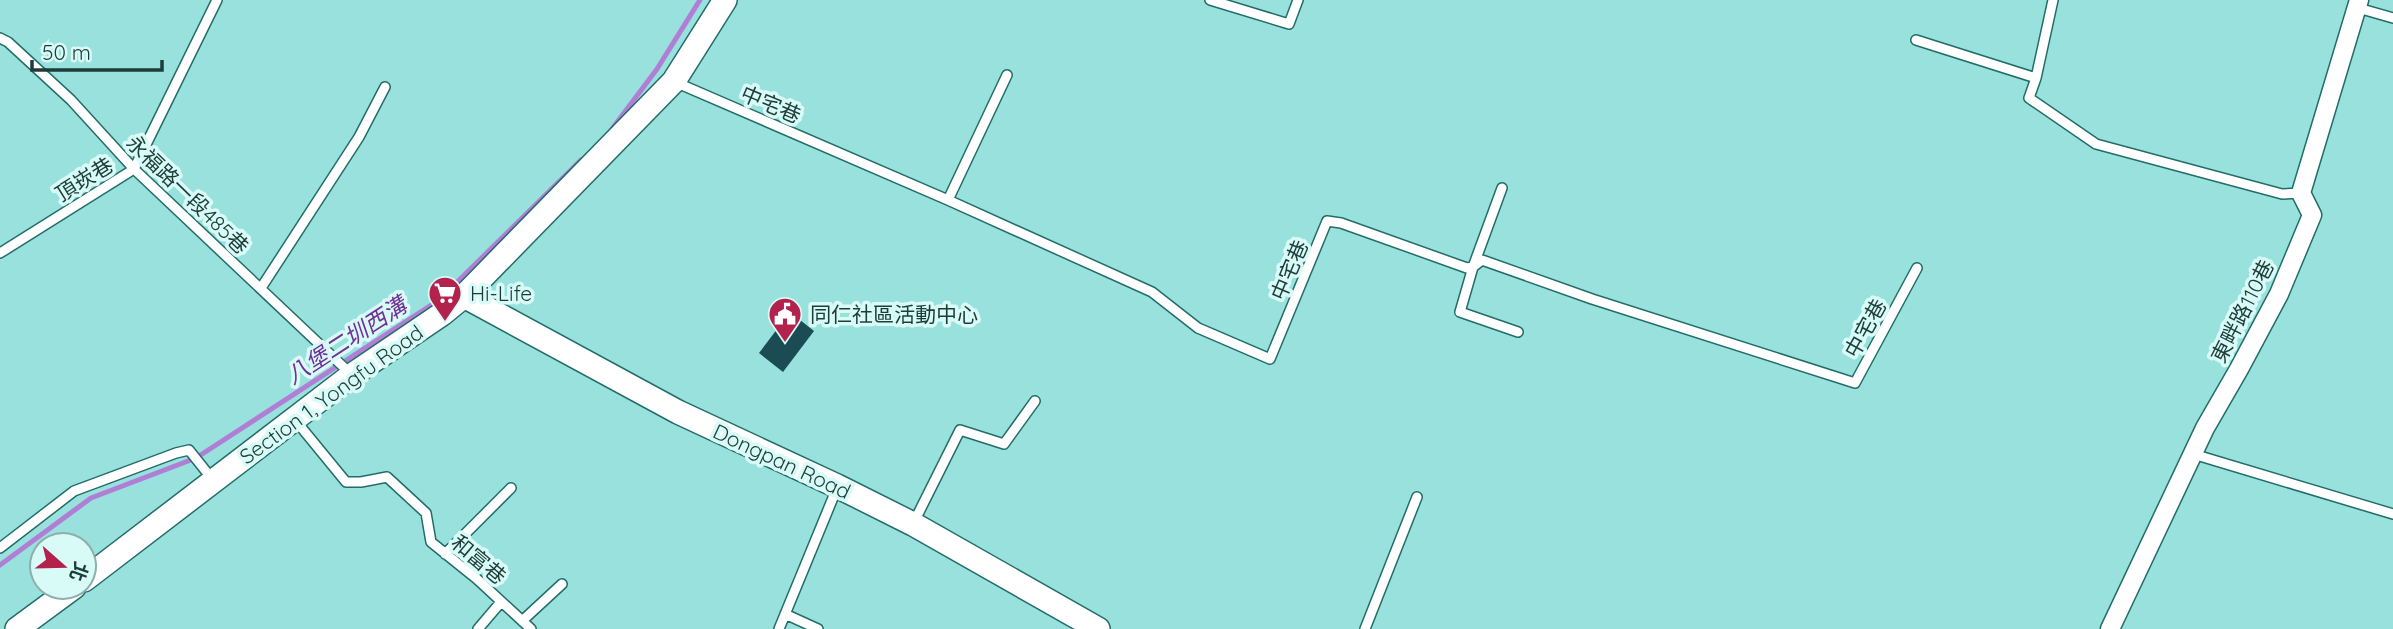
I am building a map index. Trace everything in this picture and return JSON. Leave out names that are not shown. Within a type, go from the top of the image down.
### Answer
[{"type":"street","name":"Section 1, Yongfu Road","points":[[98,569],[295,419],[349,373],[442,314],[464,296],[674,81],[725,0]]},
{"type":"street","name":"東畔路110巷","points":[[2110,629],[2204,428],[2279,293],[2312,215],[2301,193],[2359,4]]},
{"type":"street","name":"Dongpan Road","points":[[464,296],[678,412],[913,524],[1098,629]]},
{"type":"street","points":[[21,628],[56,601]]},
{"type":"lane","name":"頂崁巷","points":[[0,253],[134,169],[217,0]]},
{"type":"lane","points":[[1210,0],[1289,24],[1298,0]]},
{"type":"lane","points":[[2053,0],[2029,98],[2095,144],[2282,194],[2301,193]]},
{"type":"lane","points":[[2359,4],[2393,18]]},
{"type":"lane","name":"永福路一段485巷","points":[[0,38],[8,42],[71,100],[134,169],[349,373]]},
{"type":"lane","points":[[1916,40],[2036,78]]},
{"type":"lane","points":[[948,200],[1007,75]]},
{"type":"lane","name":"中宅巷","points":[[674,81],[1152,292],[1198,328],[1270,359],[1327,221],[1341,223],[1467,268],[1474,267],[1482,260],[1592,299],[1855,383],[1917,268]]},
{"type":"lane","points":[[261,288],[359,137],[385,87]]},
{"type":"lane","points":[[1502,188],[1461,312],[1518,332]]},
{"type":"lane","points":[[913,524],[960,429],[1004,444],[1035,401]]},
{"type":"lane","name":"和富巷","points":[[295,419],[346,481],[361,482],[387,477],[426,513],[431,542],[531,629]]},
{"type":"lane","points":[[0,548],[74,491],[176,453],[189,450],[214,481]]},
{"type":"lane","points":[[2193,454],[2393,514]]},
{"type":"lane","points":[[779,629],[838,486]]},
{"type":"lane","points":[[445,554],[511,488]]},
{"type":"lane","points":[[1365,629],[1417,497]]},
{"type":"lane","points":[[522,621],[562,584]]},
{"type":"lane","points":[[478,629],[501,601]]},
{"type":"lane","points":[[785,614],[818,629]]},
{"type":"building","name":"同仁社區活動中心","points":[[790,312],[814,331],[783,372],[759,353]]},
{"type":"waterway","name":"八堡二圳西溝","points":[[612,129],[657,69],[700,0]]},
{"type":"waterway","name":"八堡二圳西溝","points":[[0,565],[91,498],[196,458],[439,300],[581,160]]},
{"type":"place","name":"Hi-Life","points":[[445,323]]},
{"type":"place","name":"同仁社區活動中心","points":[[785,344]]}]
